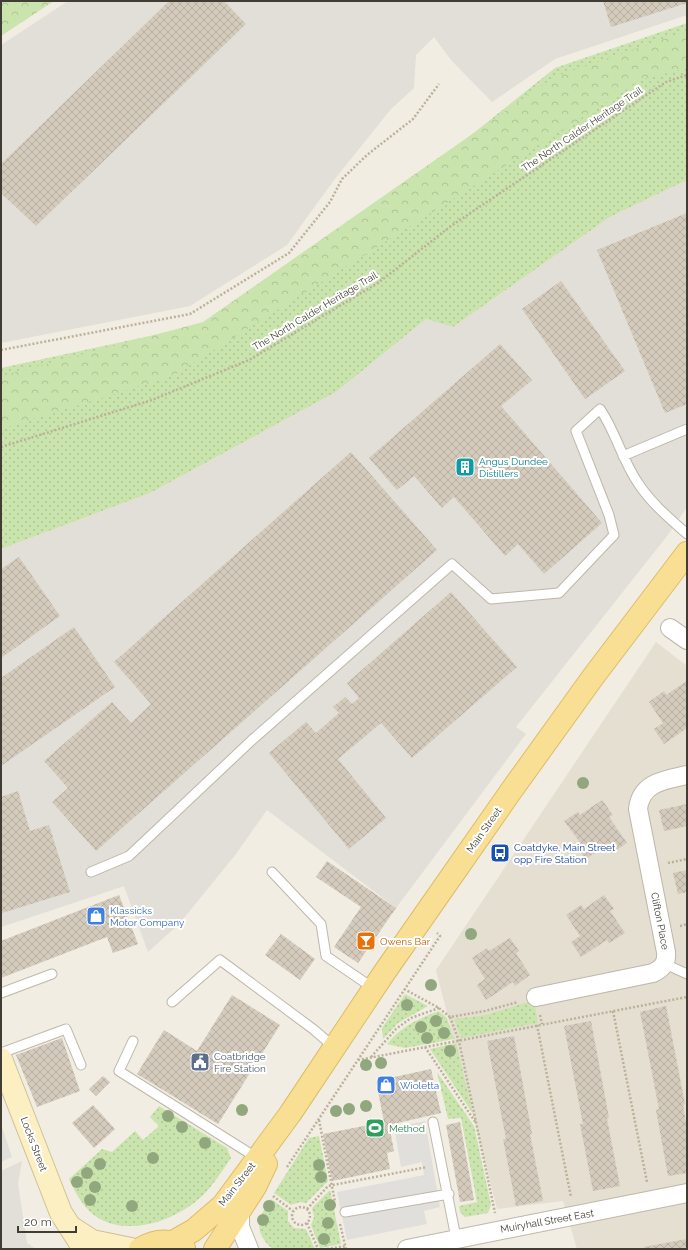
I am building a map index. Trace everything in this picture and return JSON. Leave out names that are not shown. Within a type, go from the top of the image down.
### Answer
[{"type":"main road","name":"Main Street","points":[[140,1249],[160,1240],[179,1245],[223,1205],[290,1114],[373,988],[593,677],[687,553]]},
{"type":"main road","name":"Locks Street","points":[[1,1059],[61,1213],[84,1249]]},
{"type":"main road","name":"Main Street","points":[[215,1249],[255,1187],[290,1114]]},
{"type":"main road","name":"Locks Street","points":[[70,1227],[92,1241],[131,1249]]},
{"type":"street","points":[[670,628],[687,640]]},
{"type":"street","name":"Clifton Place","points":[[536,996],[653,973],[660,970],[665,964],[667,958],[666,952],[638,809],[639,802],[651,785],[687,775]]},
{"type":"street","name":"Muiryhall Street East","points":[[406,1249],[498,1230],[576,1217],[687,1193]]},
{"type":"street","points":[[240,1211],[240,1227],[249,1249]]},
{"type":"lane","points":[[91,872],[129,856],[252,740],[452,564],[492,599],[559,593],[614,535],[609,515],[576,431],[600,409],[606,418],[637,483],[660,509],[687,534]]},
{"type":"lane","points":[[623,456],[687,429]]},
{"type":"lane","points":[[272,872],[321,924],[326,956],[373,988]]},
{"type":"lane","points":[[172,1002],[220,960],[313,1029],[334,1047]]},
{"type":"lane","points":[[665,964],[687,974]]},
{"type":"lane","points":[[1,993],[52,974]]},
{"type":"lane","points":[[1,1053],[66,1029],[81,1065]]},
{"type":"lane","points":[[133,1041],[119,1071],[257,1158]]},
{"type":"lane","points":[[433,1122],[456,1238]]},
{"type":"lane","points":[[345,1212],[448,1194]]},
{"type":"path","name":"The North Calder Heritage Trail","points":[[1,447],[152,400],[250,360],[378,283],[451,226],[666,82],[687,75]]},
{"type":"path","points":[[1,350],[190,314],[289,253],[330,202],[342,179],[367,155],[413,119],[439,84]]},
{"type":"path","points":[[286,1169],[440,936],[422,920]]},
{"type":"path","points":[[404,990],[439,1008],[450,1017],[458,1041],[477,1125],[498,1230]]},
{"type":"path","points":[[450,1017],[485,1011],[536,996]]},
{"type":"path","points":[[358,1060],[687,997]]},
{"type":"path","points":[[371,1058],[396,1029],[411,1018],[439,1008]]},
{"type":"path","points":[[613,1012],[651,1200]]},
{"type":"path","points":[[537,1025],[576,1217]]},
{"type":"path","points":[[425,1047],[477,1125]]},
{"type":"path","points":[[319,1120],[336,1207]]},
{"type":"path","points":[[307,1209],[328,1186],[442,1164]]},
{"type":"path","points":[[270,1194],[293,1211]]},
{"type":"path","points":[[307,1223],[301,1225],[296,1223],[292,1218],[293,1211],[299,1207],[307,1209],[310,1215],[307,1223],[318,1249]]},
{"type":"path","points":[[327,1249],[346,1247],[340,1220]]},
{"type":"shaded area","points":[[68,1],[687,1],[687,15],[555,59],[492,102],[451,60],[434,37],[416,55],[414,88],[391,109],[334,180],[287,245],[190,306],[1,343],[1,45]]},
{"type":"shaded area","points":[[687,180],[687,507],[667,536],[516,727],[526,734],[396,908],[267,810],[236,854],[179,924],[148,952],[124,886],[1,927],[1,549],[150,493],[336,392],[426,319],[453,327],[610,217]]},
{"type":"shaded area","points":[[656,642],[687,666],[687,1249],[577,1249],[563,1201],[497,1209],[436,970]]},
{"type":"shaded area","points":[[425,1121],[440,1207],[424,1211],[427,1224],[347,1240],[337,1192],[424,1175],[422,1162],[401,1167],[394,1127]]},
{"type":"shaded area","points":[[1,1124],[12,1157],[1,1162]]},
{"type":"shaded area","points":[[22,1161],[18,1184],[27,1243],[36,1249],[1,1249],[1,1171]]},
{"type":"green space","points":[[1,1],[54,1],[1,36]]},
{"type":"green space","points":[[687,23],[687,180],[610,217],[453,327],[426,319],[336,392],[150,493],[1,549],[1,368],[201,325],[406,187],[555,68]]},
{"type":"green space","points":[[687,31],[687,68],[643,79],[173,376],[1,429],[1,376],[203,322],[554,77]]},
{"type":"green space","points":[[405,994],[428,1006],[398,1023],[383,1039],[382,1028]]},
{"type":"green space","points":[[534,1000],[538,1023],[461,1038],[454,1019],[486,1015]]},
{"type":"green space","points":[[439,1011],[447,1018],[454,1039],[405,1048],[387,1044],[393,1037],[410,1024]]},
{"type":"green space","points":[[456,1043],[473,1114],[430,1049]]},
{"type":"green space","points":[[437,1072],[474,1126],[491,1205],[488,1213],[465,1217],[460,1212],[459,1206],[477,1202],[461,1118],[448,1119]]},
{"type":"green space","points":[[159,1106],[227,1148],[231,1158],[205,1193],[179,1213],[166,1219],[139,1226],[113,1224],[100,1219],[85,1207],[69,1179],[102,1149],[112,1152],[135,1131],[143,1140],[159,1126],[150,1117]]},
{"type":"green space","points":[[319,1136],[328,1181],[306,1203],[300,1202],[291,1205],[274,1193],[309,1138]]},
{"type":"green space","points":[[330,1190],[341,1244],[320,1248],[311,1225],[314,1217],[312,1208]]},
{"type":"green space","points":[[271,1199],[288,1211],[288,1221],[294,1228],[306,1229],[315,1249],[274,1249],[270,1247],[261,1235],[259,1225],[262,1214]]},
{"type":"building","points":[[169,1],[224,1],[246,24],[36,226],[1,193],[1,164]]},
{"type":"building","points":[[603,1],[687,1],[687,3],[611,27]]},
{"type":"building","points":[[687,213],[687,404],[665,413],[597,250]]},
{"type":"building","points":[[561,281],[625,371],[585,399],[522,309]]},
{"type":"building","name":"Angus Dundee Distillers","points":[[500,344],[532,380],[501,406],[602,523],[544,574],[518,544],[505,556],[454,497],[442,508],[414,476],[397,490],[369,458]]},
{"type":"building","points":[[351,452],[437,550],[96,851],[52,802],[68,788],[44,761],[112,702],[131,723],[151,704],[114,662]]},
{"type":"building","points":[[19,557],[60,616],[1,658],[1,569]]},
{"type":"building","points":[[451,592],[517,667],[412,758],[381,723],[338,759],[386,818],[349,849],[269,753],[306,722],[316,733],[339,713],[333,707],[345,697],[352,704],[359,698],[347,683]]},
{"type":"building","points":[[74,627],[115,687],[1,766],[1,678]]},
{"type":"building","points":[[687,681],[687,728],[664,744],[654,729],[663,723],[649,702],[664,691],[666,695]]},
{"type":"building","points":[[18,791],[30,831],[49,825],[70,892],[2,913],[1,797]]},
{"type":"building","points":[[602,800],[613,815],[609,817],[627,843],[612,853],[606,845],[586,859],[575,844],[579,841],[564,821],[578,812],[580,815]]},
{"type":"building","points":[[687,804],[687,826],[664,831],[659,810]]},
{"type":"building","points":[[327,861],[396,908],[358,963],[334,947],[361,907],[316,877]]},
{"type":"building","points":[[687,870],[687,892],[678,894],[673,873]]},
{"type":"building","name":"Klassicks Motor Company","points":[[119,895],[138,944],[113,953],[107,937],[1,978],[1,941]]},
{"type":"building","points":[[604,895],[614,909],[610,911],[625,933],[609,943],[607,940],[581,957],[571,942],[580,936],[566,915],[581,905],[584,909]]},
{"type":"building","points":[[281,934],[315,959],[300,980],[265,955]]},
{"type":"building","points":[[510,938],[519,951],[516,953],[530,975],[515,986],[513,982],[486,1000],[477,985],[485,979],[472,958],[487,948],[489,951]]},
{"type":"building","name":"Coatbridge Fire Station","points":[[232,995],[280,1025],[218,1124],[137,1074],[164,1030],[197,1051]]},
{"type":"building","points":[[666,1006],[685,1104],[683,1105],[687,1128],[687,1173],[668,1176],[656,1110],[659,1109],[640,1012]]},
{"type":"building","points":[[591,1021],[609,1118],[607,1119],[620,1186],[593,1191],[580,1124],[583,1124],[564,1026]]},
{"type":"building","points":[[514,1036],[532,1134],[530,1134],[543,1201],[516,1206],[503,1139],[506,1139],[487,1041]]},
{"type":"building","points":[[62,1038],[80,1091],[37,1107],[16,1055]]},
{"type":"building","points":[[431,1069],[441,1113],[389,1125],[394,1151],[387,1153],[390,1169],[332,1181],[323,1134],[384,1122],[376,1081]]},
{"type":"building","points":[[103,1076],[110,1082],[96,1096],[89,1089]]},
{"type":"building","points":[[93,1105],[115,1129],[94,1148],[72,1123]]},
{"type":"building","points":[[460,1122],[474,1200],[460,1202],[446,1125]]},
{"type":"building","points":[[687,1239],[687,1249],[644,1249],[644,1247]]},
{"type":"place","name":"Angus Dundee Distillers","points":[[465,467]]},
{"type":"place","name":"Coatdyke, Main Street opp Fire Station","points":[[500,853]]},
{"type":"place","name":"Klassicks Motor Company","points":[[96,916]]},
{"type":"place","name":"Owens Bar","points":[[366,941]]},
{"type":"place","name":"Coatbridge Fire Station","points":[[200,1062]]},
{"type":"place","name":"Wioletta","points":[[386,1085]]},
{"type":"place","name":"Method","points":[[375,1128]]}]
